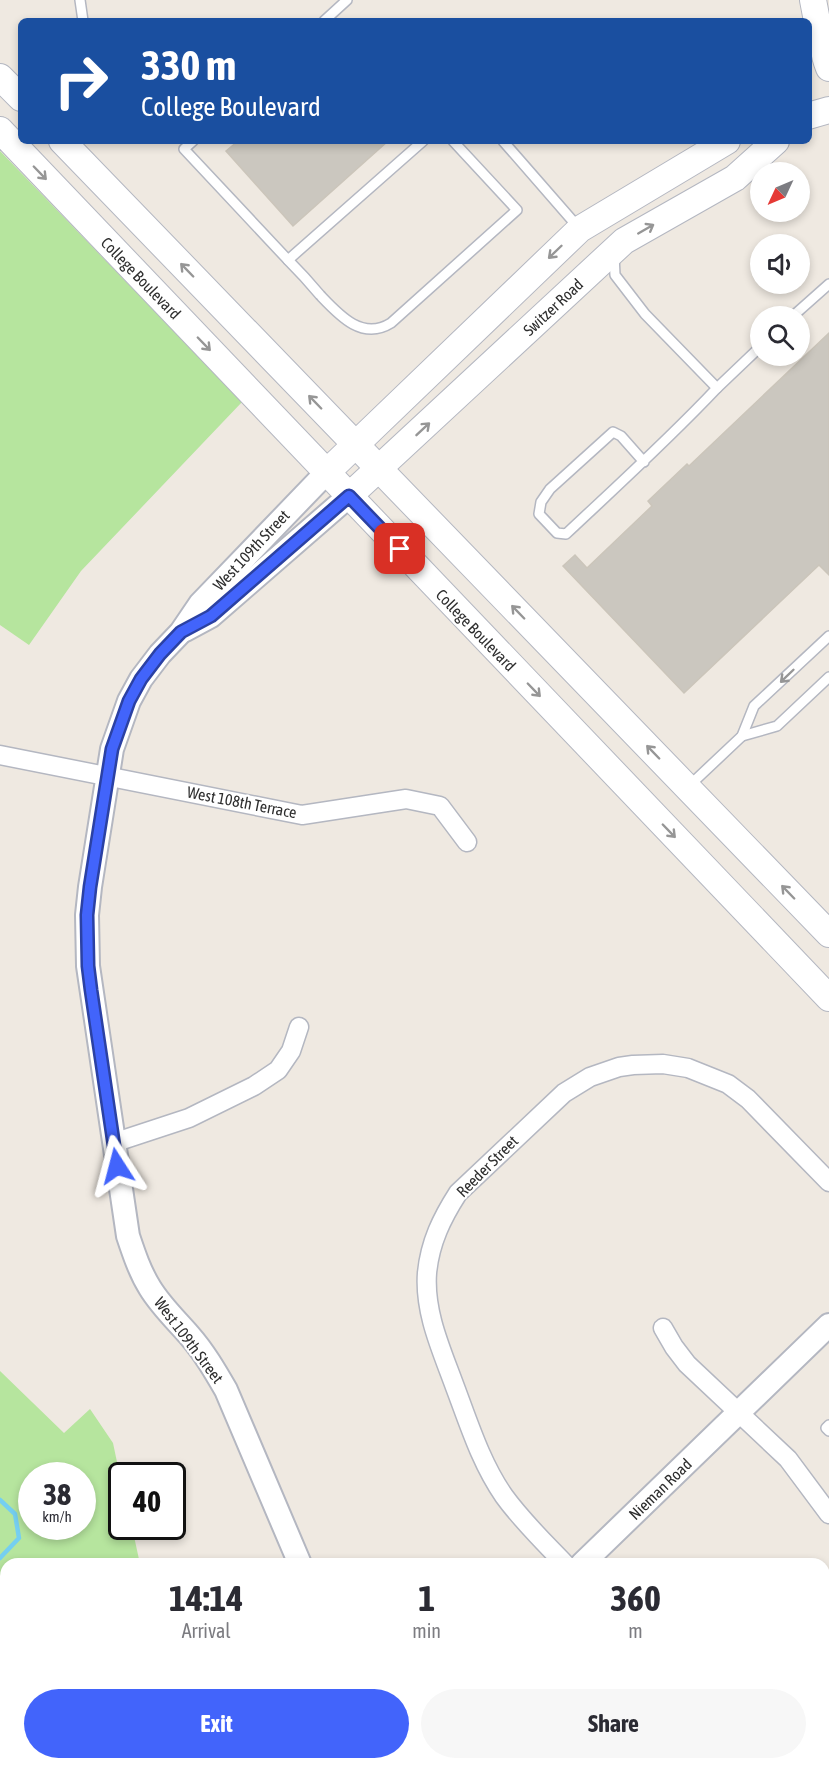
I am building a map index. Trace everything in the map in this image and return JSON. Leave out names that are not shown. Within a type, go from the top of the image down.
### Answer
[{"type":"main road","points":[[813,0],[823,50]]},
{"type":"main road","points":[[0,77],[18,95]]},
{"type":"main road","points":[[812,115],[829,110]]},
{"type":"main road","name":"College Boulevard","points":[[0,130],[829,998]]},
{"type":"main road","points":[[65,144],[829,934]]},
{"type":"main road","points":[[326,473],[586,224],[722,144]]},
{"type":"main road","name":"Switzer Road","points":[[349,496],[624,241],[735,178],[773,144]]},
{"type":"main road","points":[[586,224],[614,250]]},
{"type":"street","name":"West 109th Street","points":[[297,1558],[226,1390],[207,1359],[150,1288],[128,1236],[88,966],[87,915],[107,776],[117,732],[129,701],[141,679],[181,632],[200,604],[326,473]]},
{"type":"street","name":"West 109th Street","points":[[181,632],[211,616],[349,496]]},
{"type":"street","points":[[256,544],[273,562]]},
{"type":"street","name":"West 108th Terrace","points":[[0,755],[302,815],[405,799],[440,806],[467,842]]},
{"type":"street","points":[[113,1143],[189,1118],[254,1086],[278,1070],[291,1051],[299,1027]]},
{"type":"street","name":"Reeder Street","points":[[559,1558],[525,1523],[503,1494],[483,1459],[430,1315],[427,1275],[430,1250],[437,1229],[458,1193],[564,1093],[597,1074],[633,1065],[663,1064],[688,1068],[728,1084],[748,1099],[829,1182]]},
{"type":"street","name":"Nieman Road","points":[[588,1558],[829,1325]]},
{"type":"street","points":[[663,1328],[687,1364],[788,1459],[829,1514]]},
{"type":"lane","points":[[80,0],[83,18]]},
{"type":"lane","points":[[327,18],[347,0]]},
{"type":"lane","points":[[180,144],[349,323],[367,329],[377,329],[391,323],[517,210],[456,144]]},
{"type":"lane","points":[[184,149],[190,144]]},
{"type":"lane","points":[[288,260],[420,144]]},
{"type":"lane","points":[[506,144],[586,224]]},
{"type":"lane","points":[[614,250],[615,275],[645,314],[717,388]]},
{"type":"lane","points":[[804,306],[829,284]]},
{"type":"lane","points":[[644,462],[621,436],[614,432],[550,489],[541,502],[539,514],[557,533],[566,534],[644,462],[750,357]]},
{"type":"lane","points":[[687,787],[742,736],[754,706],[829,636]]},
{"type":"lane","points":[[742,736],[777,726],[829,677]]},
{"type":"lane","points":[[829,1425],[826,1428],[829,1431]]},
{"type":"green space","points":[[0,151],[242,402],[81,571],[29,645],[0,625]]},
{"type":"green space","points":[[0,1371],[64,1433],[90,1409],[113,1443],[117,1462],[108,1462],[108,1540],[135,1540],[139,1558],[0,1558]]},
{"type":"building","points":[[234,144],[385,144],[293,226],[226,151]]},
{"type":"building","points":[[829,333],[829,575],[819,565],[684,693],[563,566],[575,555],[587,568],[652,506],[648,501],[687,464],[689,466],[794,366],[810,366],[810,351]]},
{"type":"waterway","points":[[0,1500],[15,1514],[19,1538],[0,1558]]},
{"type":"route","points":[[117,1166],[93,1014],[88,966],[87,915],[112,749],[129,701],[141,679],[181,632],[211,616],[349,496],[400,549]]}]
